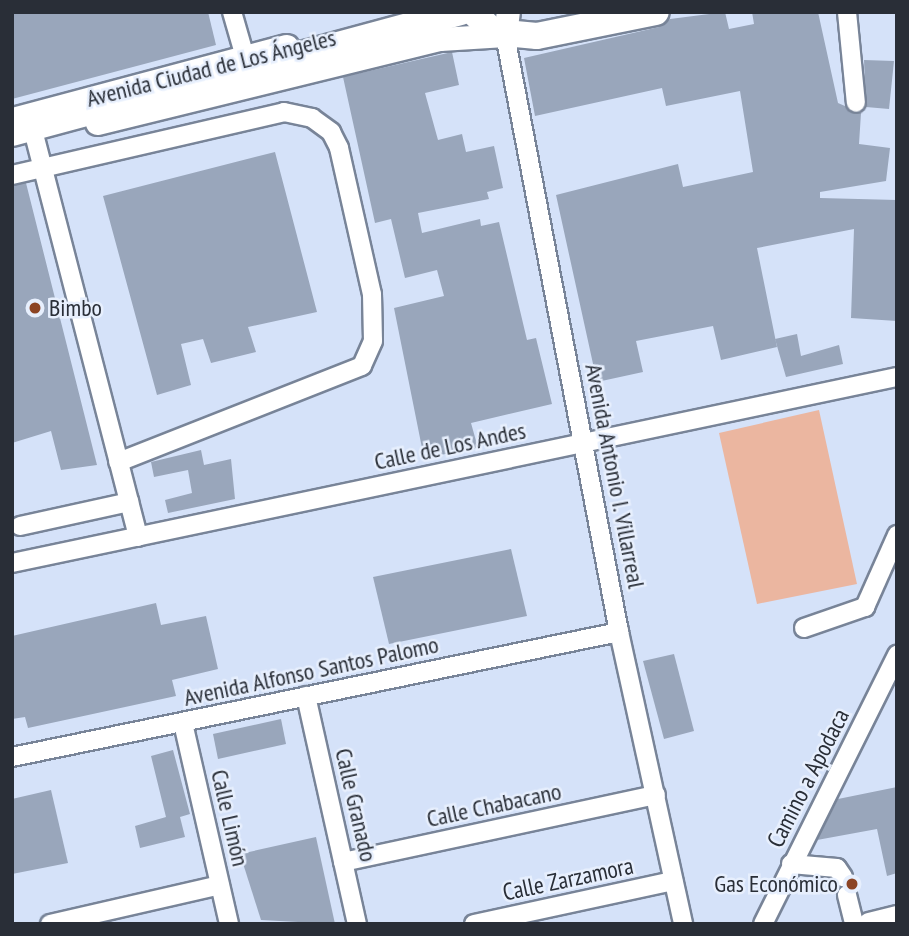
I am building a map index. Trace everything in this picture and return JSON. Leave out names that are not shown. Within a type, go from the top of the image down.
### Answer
[{"type":"highway","points":[[24,136],[82,115],[461,12]]},
{"type":"highway","points":[[473,12],[486,28],[506,24],[553,35],[656,12]]},
{"type":"main road","name":"Avenida Ciudad de Los Ángeles","points":[[12,119],[404,14]]},
{"type":"main road","name":"Avenida Ciudad de Los Ángeles","points":[[12,144],[24,136],[506,24]]},
{"type":"main road","points":[[869,924],[897,917]]},
{"type":"street","points":[[232,12],[245,57]]},
{"type":"street","points":[[847,12],[856,103]]},
{"type":"street","name":"Avenida Antonio I. Villarreal","points":[[506,24],[619,632],[683,924]]},
{"type":"street","points":[[12,175],[284,112],[312,118],[331,132],[339,148],[370,283],[373,341],[362,366],[118,462]]},
{"type":"street","points":[[24,136],[44,167],[138,537]]},
{"type":"street","name":"Calle de Los Andes","points":[[12,563],[897,377]]},
{"type":"street","points":[[20,526],[129,502]]},
{"type":"street","points":[[804,628],[865,607],[897,535]]},
{"type":"street","name":"Avenida Alfonso Santos Palomo","points":[[12,757],[619,632]]},
{"type":"street","name":"Camino a Apodaca","points":[[763,924],[897,655]]},
{"type":"street","name":"Calle Granado","points":[[306,696],[357,924]]},
{"type":"street","name":"Calle Limón","points":[[183,723],[229,924]]},
{"type":"street","name":"Calle Chabacano","points":[[343,862],[656,796]]},
{"type":"street","points":[[791,864],[837,868],[845,886],[854,924]]},
{"type":"street","name":"Calle Zarzamora","points":[[474,924],[673,881]]},
{"type":"street","points":[[50,924],[220,885]]},
{"type":"shaded area","points":[[819,410],[857,584],[757,604],[719,433]]},
{"type":"building","points":[[12,12],[208,12],[216,45],[12,99]]},
{"type":"building","points":[[725,12],[729,29],[754,24],[752,12],[818,12],[838,103],[861,113],[859,144],[890,148],[886,181],[820,192],[820,198],[897,200],[897,321],[851,318],[854,229],[757,248],[777,347],[721,360],[713,326],[636,341],[643,372],[597,382],[556,195],[678,164],[683,187],[753,172],[740,91],[666,106],[662,88],[535,116],[524,58],[659,27],[670,19]]},
{"type":"building","points":[[452,52],[459,85],[425,93],[438,140],[462,134],[466,152],[494,146],[503,188],[487,192],[489,199],[418,213],[422,233],[480,219],[481,226],[499,222],[527,340],[536,338],[552,404],[471,423],[478,448],[424,458],[394,308],[444,296],[437,270],[405,278],[391,219],[375,223],[343,77]]},
{"type":"building","points":[[864,60],[894,61],[889,109],[866,107]]},
{"type":"building","points":[[275,152],[317,312],[248,327],[256,352],[211,363],[203,339],[181,344],[191,385],[157,395],[103,196]]},
{"type":"building","name":"Bimbo","points":[[26,183],[97,465],[61,470],[51,431],[12,443],[12,186]]},
{"type":"building","points":[[797,334],[801,356],[839,345],[843,364],[786,377],[775,339]]},
{"type":"building","points":[[201,450],[204,465],[231,459],[235,499],[168,513],[165,500],[192,493],[188,470],[154,477],[151,462]]},
{"type":"building","points":[[511,549],[527,616],[389,644],[373,577]]},
{"type":"building","points":[[156,603],[161,625],[206,616],[218,669],[172,680],[176,696],[28,728],[25,717],[12,719],[12,636]]},
{"type":"building","points":[[674,654],[694,731],[664,739],[643,661]]},
{"type":"building","points":[[281,719],[286,744],[218,759],[213,734]]},
{"type":"building","points":[[173,750],[190,814],[180,817],[185,837],[140,848],[135,826],[166,817],[151,756]]},
{"type":"building","points":[[897,787],[897,873],[887,876],[877,829],[817,840],[838,799]]},
{"type":"building","points":[[51,790],[68,863],[12,874],[12,799]]},
{"type":"building","points":[[316,837],[335,924],[261,920],[240,854]]},
{"type":"place","name":"Bimbo","points":[[35,308]]},
{"type":"place","name":"Gas Económico","points":[[852,884]]}]
